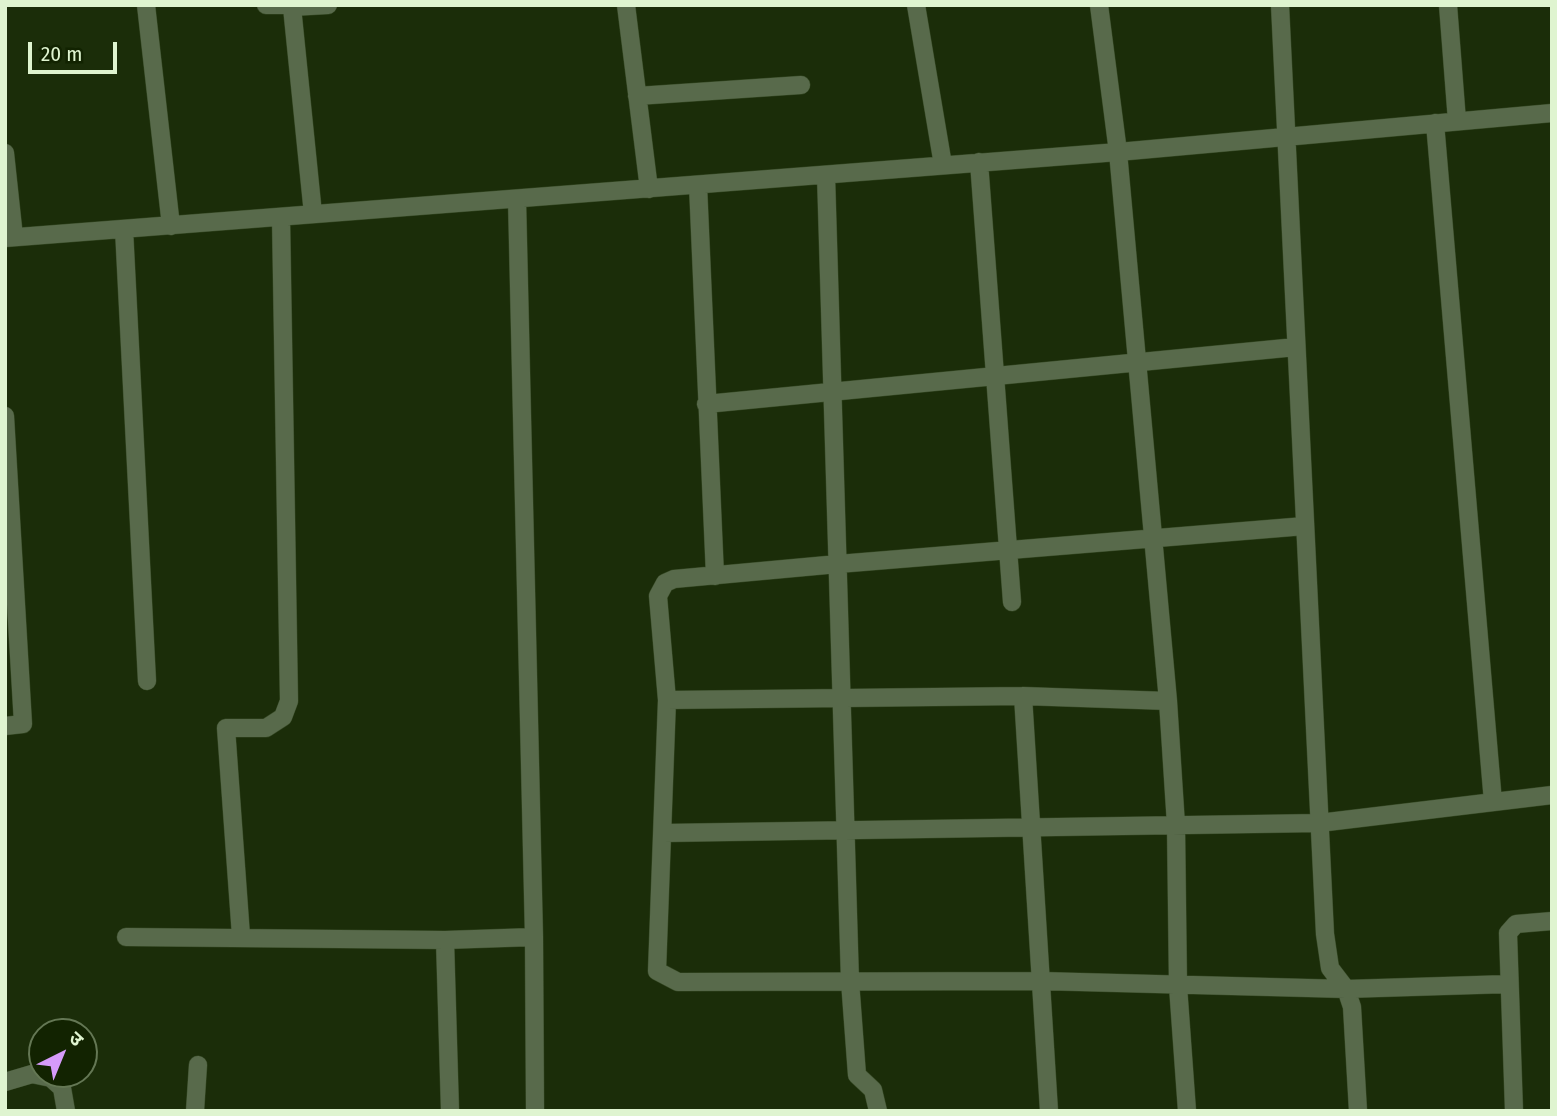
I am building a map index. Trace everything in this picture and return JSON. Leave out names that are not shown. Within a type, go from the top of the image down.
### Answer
[{"type":"street","points":[[146,5],[171,226]]},
{"type":"street","points":[[266,5],[328,5]]},
{"type":"street","points":[[626,5],[649,189]]},
{"type":"street","points":[[916,5],[943,165]]},
{"type":"street","points":[[1099,5],[1118,152],[1168,701],[1176,825],[1178,986],[1188,1111]]},
{"type":"street","points":[[1280,5],[1326,956],[1330,968],[1346,989],[1352,1007],[1358,1111]]},
{"type":"street","points":[[1448,5],[1457,121]]},
{"type":"street","points":[[292,6],[313,214]]},
{"type":"street","points":[[637,96],[802,85]]},
{"type":"street","points":[[5,153],[10,238],[1118,152],[1552,113]]},
{"type":"street","points":[[1435,123],[1493,802]]},
{"type":"street","points":[[979,162],[1012,602]]},
{"type":"street","points":[[826,175],[850,981],[858,1074],[873,1090],[878,1111]]},
{"type":"street","points":[[698,185],[715,576]]},
{"type":"street","points":[[517,199],[534,937],[534,1111]]},
{"type":"street","points":[[241,936],[226,728],[266,728],[283,717],[289,701],[281,217]]},
{"type":"street","points":[[124,229],[147,681]]},
{"type":"street","points":[[706,404],[1296,347]]},
{"type":"street","points":[[5,415],[23,724],[5,726]]},
{"type":"street","points":[[1305,526],[674,579],[659,591],[667,700],[664,833],[655,960],[657,971],[678,982],[1041,981],[1346,989],[1509,984]]},
{"type":"street","points":[[667,700],[1023,696],[1168,701]]},
{"type":"street","points":[[1023,696],[1049,1111]]},
{"type":"street","points":[[664,833],[1319,823],[1552,794]]},
{"type":"street","points":[[1514,1111],[1507,937],[1516,924],[1552,921]]},
{"type":"street","points":[[126,937],[445,940],[534,937]]},
{"type":"street","points":[[445,940],[450,1111]]},
{"type":"street","points":[[195,1111],[198,1065]]},
{"type":"street","points":[[5,1082],[32,1074],[51,1077],[62,1088],[66,1111]]}]
